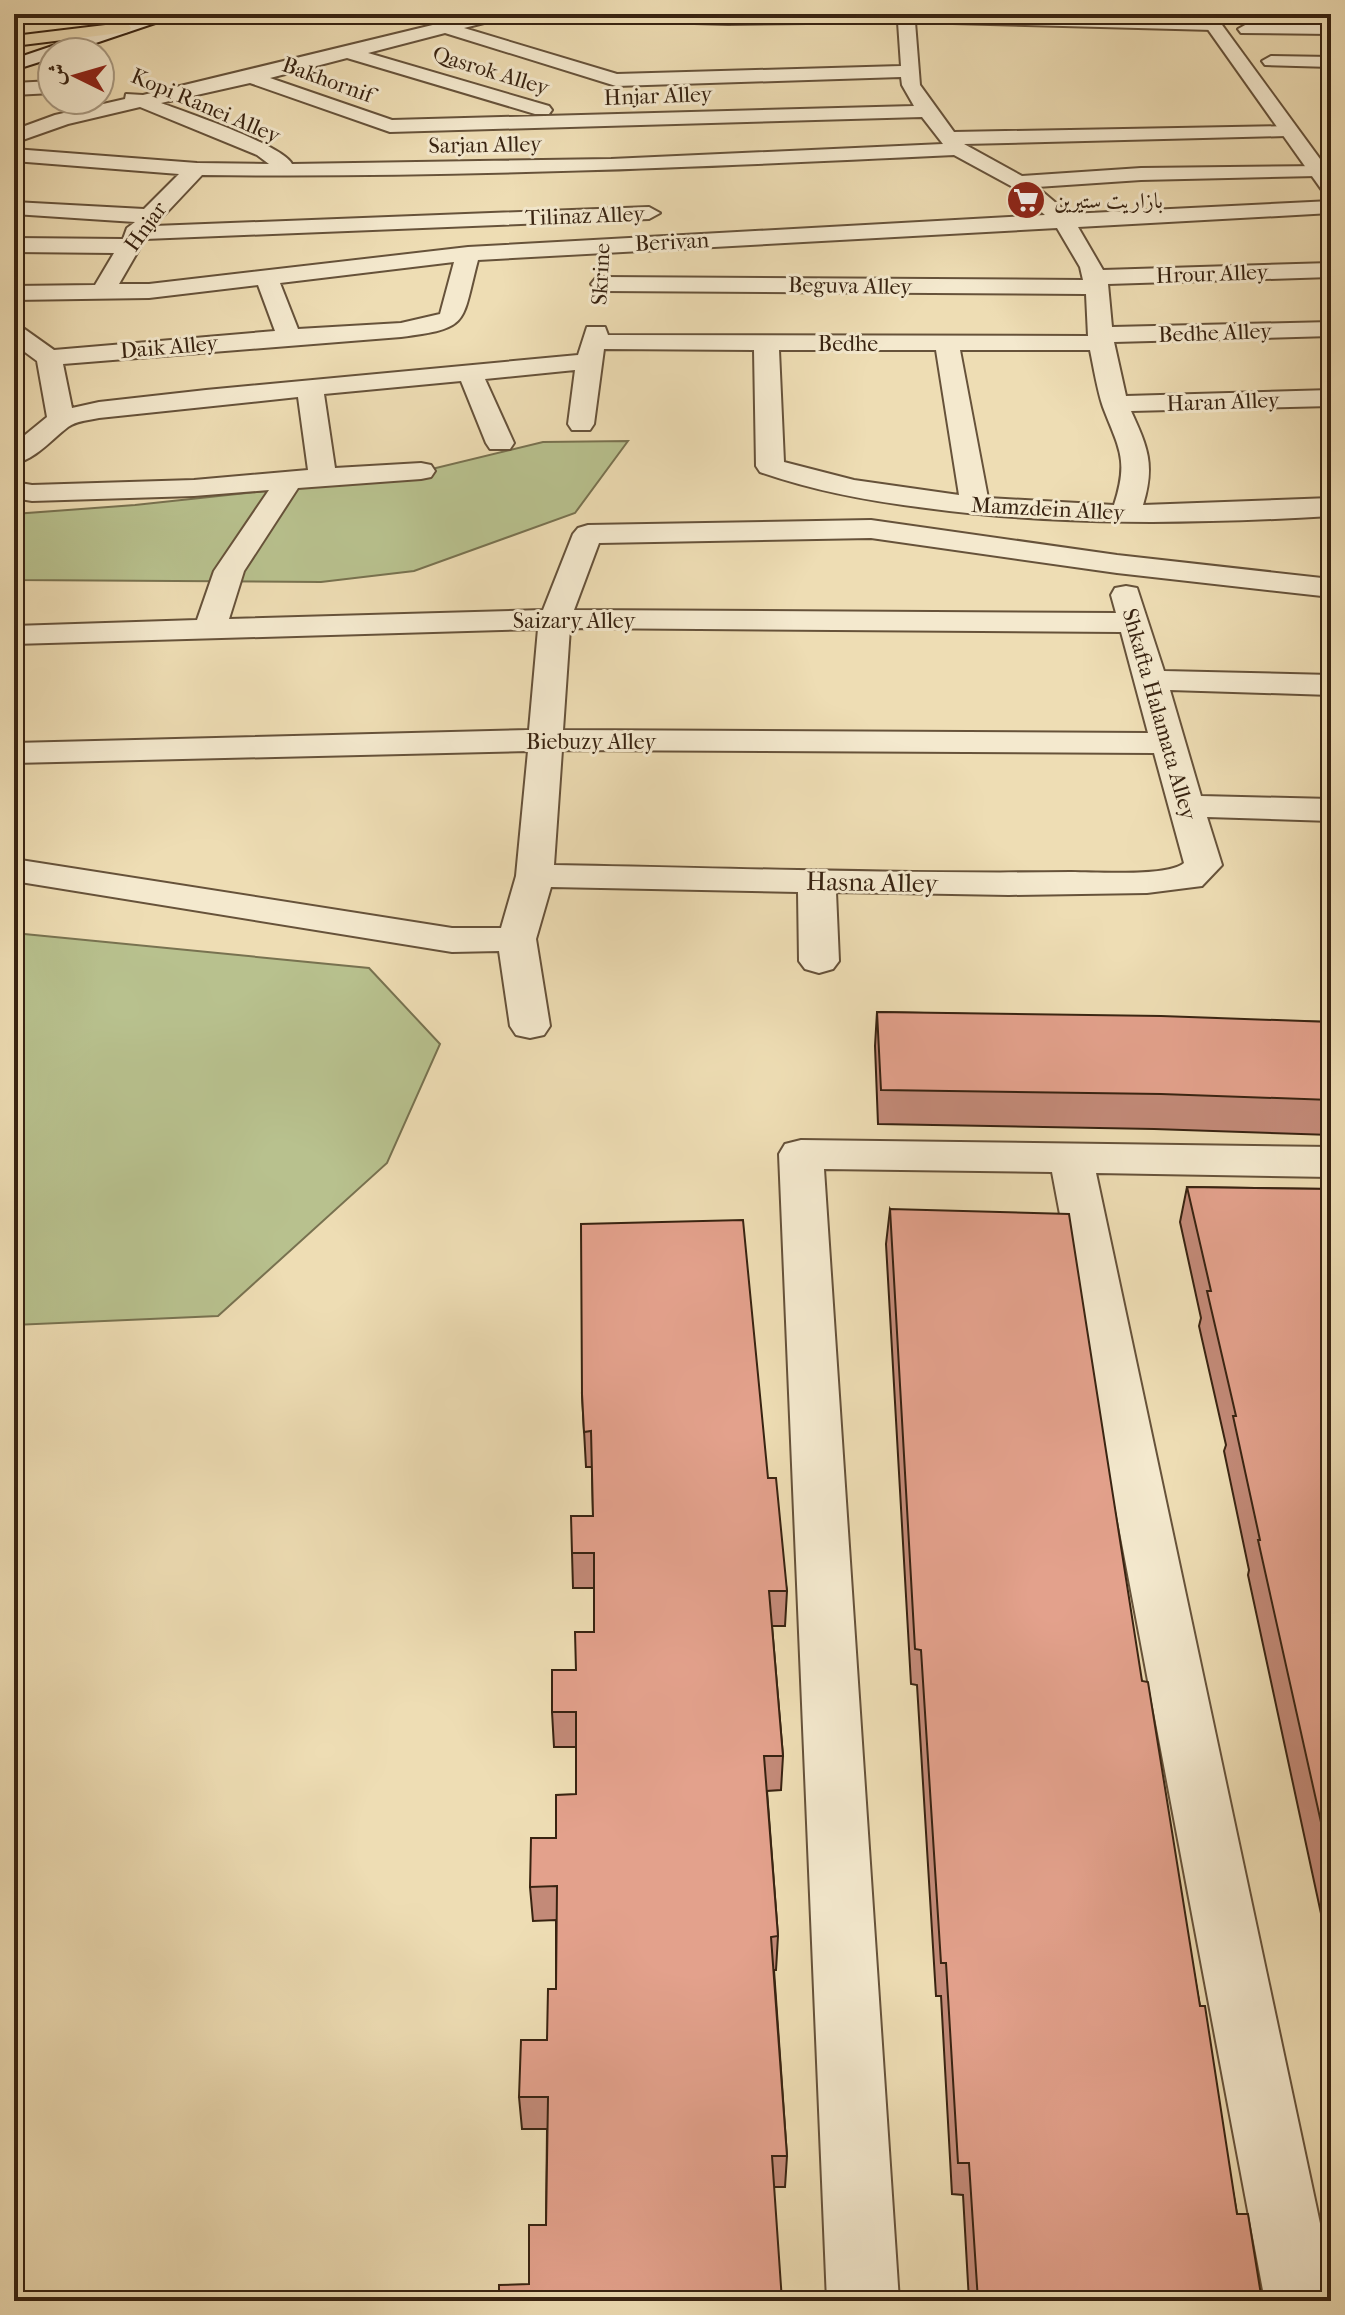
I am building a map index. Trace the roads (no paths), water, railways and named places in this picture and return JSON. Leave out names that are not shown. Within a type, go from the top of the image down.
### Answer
[{"type":"highway","points":[[14,41],[92,14]]},
{"type":"highway","points":[[14,41],[122,28]]},
{"type":"highway","points":[[14,41],[36,45]]},
{"type":"street","points":[[99,36],[164,14]]},
{"type":"street","points":[[14,137],[62,119],[251,77],[498,14]]},
{"type":"street","points":[[558,14],[619,23],[728,16],[900,30],[1070,17],[1209,20],[1331,189]]},
{"type":"street","points":[[1234,14],[1288,84]]},
{"type":"street","points":[[447,28],[616,70],[798,67],[912,71]]},
{"type":"street","points":[[1247,29],[1331,29]]},
{"type":"street","points":[[900,30],[910,48],[911,85],[927,111],[953,143],[1063,220],[1091,267],[1100,339],[1115,404],[1134,448],[1137,478],[1126,513]]},
{"type":"street","name":"Qasrok Alley","points":[[345,51],[578,121]]},
{"type":"street","points":[[14,65],[36,57]]},
{"type":"street","points":[[1271,61],[1331,62]]},
{"type":"street","name":"Skrine","points":[[581,424],[603,284],[605,245],[599,215],[611,165],[604,120],[616,70]]},
{"type":"street","name":"Bakhornif","points":[[251,77],[390,126]]},
{"type":"street","points":[[14,89],[36,88]]},
{"type":"street","name":"Kopi Ranei Alley","points":[[116,93],[143,100],[187,122],[264,151],[291,169]]},
{"type":"street","name":"Hnjar Alley","points":[[390,126],[927,111]]},
{"type":"street","name":"Sarjan Alley","points":[[14,155],[197,169],[366,171],[611,165],[953,143],[1286,130]]},
{"type":"street","name":"Hnjar","points":[[103,292],[137,232],[168,193],[197,169]]},
{"type":"street","points":[[1019,191],[1190,173],[1317,170]]},
{"type":"street","points":[[1190,173],[1227,212]]},
{"type":"street","name":"Berivan","points":[[18,299],[149,291],[468,254],[1331,207]]},
{"type":"street","points":[[14,208],[137,232]]},
{"type":"street","name":"Tilinaz Alley","points":[[137,232],[676,211]]},
{"type":"street","points":[[14,245],[137,232]]},
{"type":"street","name":"Daik Alley","points":[[49,358],[445,324],[451,318],[468,254]]},
{"type":"street","name":"Hrour Alley","points":[[1095,282],[1331,270]]},
{"type":"street","points":[[267,278],[289,337]]},
{"type":"street","name":"Beguva Alley","points":[[603,284],[1095,282]]},
{"type":"street","name":"Bedhe Alley","points":[[1100,339],[1331,329]]},
{"type":"street","points":[[14,333],[49,358],[61,419],[39,440],[14,456]]},
{"type":"street","name":"Bedhe","points":[[61,419],[99,410],[470,373],[592,351],[766,343],[947,344],[1100,339]]},
{"type":"street","name":"Mamzdein Alley","points":[[766,343],[770,466],[849,488],[975,506],[1126,513],[1268,512],[1331,507]]},
{"type":"street","points":[[947,344],[975,506]]},
{"type":"street","points":[[470,373],[500,443]]},
{"type":"street","points":[[310,388],[323,477]]},
{"type":"street","name":"Haran Alley","points":[[1115,404],[1331,398]]},
{"type":"street","points":[[14,490],[32,493],[194,488],[282,479],[421,471]]},
{"type":"street","points":[[210,629],[229,571],[284,488],[282,479]]},
{"type":"street","points":[[530,1026],[517,939],[535,876],[555,619],[588,534],[871,529],[1117,564],[1331,588]]},
{"type":"street","name":"Shkafta Halamata Alley","points":[[1117,564],[1203,865]]},
{"type":"street","name":"Saizary Alley","points":[[14,635],[555,619],[1134,623]]},
{"type":"street","points":[[1151,680],[1331,685]]},
{"type":"street","name":"Biebuzy Alley","points":[[14,753],[544,740],[1168,743]]},
{"type":"street","points":[[1187,806],[1331,810]]},
{"type":"street","name":"Hasna Alley","points":[[535,876],[1147,882],[1189,878],[1203,865]]},
{"type":"street","points":[[14,870],[452,940],[517,939]]},
{"type":"street","points":[[817,881],[819,961]]},
{"type":"street","points":[[863,2301],[801,1154],[1331,1162]]},
{"type":"street","points":[[1071,1158],[1301,2301]]},
{"type":"place","name":"بازاريت ستيرين","points":[[1026,200]]}]
